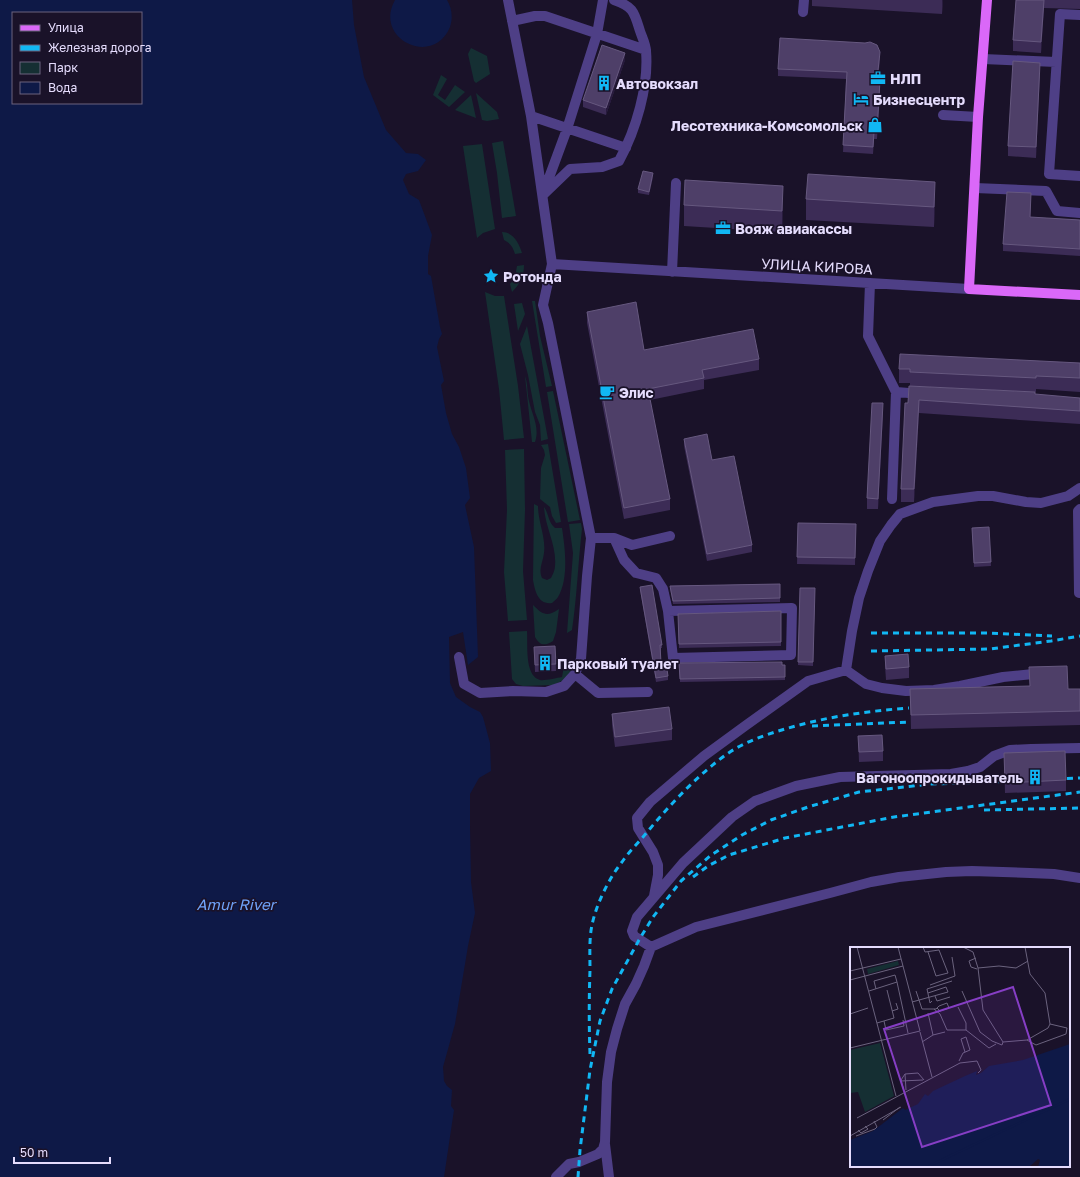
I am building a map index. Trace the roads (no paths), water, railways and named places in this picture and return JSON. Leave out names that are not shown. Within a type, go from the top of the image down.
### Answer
[{"type":"main road","points":[[969,289],[978,117],[987,0]]},
{"type":"main road","name":"УЛИЦА КИРОВА","points":[[969,289],[1080,295]]},
{"type":"street","points":[[459,657],[464,684],[480,693],[513,691],[546,692],[564,686],[575,674],[581,659],[591,538],[544,305],[552,264],[531,116],[508,0]]},
{"type":"street","points":[[543,196],[567,129],[597,34],[602,0]]},
{"type":"street","points":[[543,196],[570,169],[602,167],[619,160],[626,148],[643,99],[646,78],[646,50],[633,11],[625,4],[614,0]]},
{"type":"street","points":[[803,12],[804,0]]},
{"type":"street","points":[[1080,15],[1060,14],[1049,174],[1080,176]]},
{"type":"street","points":[[512,21],[535,16],[545,16],[646,50]]},
{"type":"street","points":[[983,59],[1056,62]]},
{"type":"street","points":[[943,115],[978,117]]},
{"type":"street","points":[[531,116],[626,148]]},
{"type":"street","points":[[672,272],[676,183]]},
{"type":"street","points":[[975,188],[1046,192],[1057,211],[1080,213]]},
{"type":"street","name":"УЛИЦА КИРОВА","points":[[552,264],[969,289]]},
{"type":"street","points":[[870,283],[868,336],[896,392],[892,499]]},
{"type":"street","points":[[896,392],[933,394]]},
{"type":"street","points":[[846,670],[859,598],[868,571],[880,541],[900,514],[933,502],[978,496],[993,496],[1041,503],[1068,496],[1080,488]]},
{"type":"street","points":[[1080,509],[1078,511],[1080,593]]},
{"type":"street","points":[[591,538],[614,538],[632,545],[670,536]]},
{"type":"street","points":[[614,538],[624,560],[636,573],[656,578],[663,589],[668,611],[673,658],[791,655],[792,608],[668,611]]},
{"type":"street","points":[[846,670],[866,684],[906,691],[934,690],[1002,677],[1050,672]]},
{"type":"street","points":[[653,898],[658,875],[658,865],[654,852],[638,828],[637,818],[650,802],[704,756],[808,682],[846,670]]},
{"type":"street","points":[[575,674],[598,693],[648,692]]},
{"type":"street","points":[[651,947],[634,936],[632,931],[637,917],[683,863],[732,817],[755,801],[796,786],[840,777],[951,774],[980,767],[994,756],[1010,750],[1080,748]]},
{"type":"street","points":[[651,947],[696,927],[871,882],[900,877],[946,872],[1003,872],[1054,874],[1080,878]]},
{"type":"street","points":[[609,1177],[605,1142],[607,1082],[611,1052],[616,1029],[625,1004],[636,984],[651,947]]},
{"type":"street","points":[[556,1177],[569,1164],[579,1162],[598,1154],[603,1149],[605,1142]]},
{"type":"water","name":"Amur River","points":[[0,0],[352,0],[354,25],[364,77],[386,130],[406,153],[418,154],[426,160],[418,171],[406,174],[403,180],[409,194],[419,200],[432,235],[428,256],[428,274],[431,276],[442,334],[437,347],[444,381],[441,385],[446,413],[452,434],[459,447],[466,468],[470,498],[465,505],[474,547],[478,657],[468,665],[463,632],[449,637],[450,683],[456,697],[480,712],[483,717],[490,743],[491,771],[479,778],[470,794],[471,882],[475,913],[455,1024],[443,1067],[444,1081],[452,1090],[451,1106],[454,1110],[444,1177],[0,1177]]},
{"type":"water","points":[[395,0],[447,0],[452,13],[450,27],[442,39],[431,46],[419,47],[408,44],[398,36],[392,26],[390,14]]},
{"type":"railway","points":[[871,633],[987,633],[1052,636]]},
{"type":"railway","points":[[871,651],[990,649],[1080,636]]},
{"type":"railway","points":[[590,1054],[590,941],[592,925],[597,909],[600,900],[617,868],[629,852],[672,804],[693,782],[715,763],[740,746],[755,739],[785,729],[831,718],[909,708]]},
{"type":"railway","points":[[812,726],[910,722]]},
{"type":"railway","points":[[1056,779],[1080,778]]},
{"type":"railway","points":[[578,1177],[590,1070],[600,1021],[612,989],[639,940],[653,917],[681,881],[710,856],[742,835],[771,820],[808,807],[859,792],[931,784],[1016,781]]},
{"type":"railway","points":[[693,877],[708,866],[729,855],[785,838],[894,817],[1080,792]]},
{"type":"railway","points":[[984,810],[1080,808]]},
{"type":"place","name":"НЛП","points":[[878,78]]},
{"type":"place","name":"Автовокзал","points":[[604,83]]},
{"type":"place","name":"Бизнесцентр","points":[[861,99]]},
{"type":"place","name":"Лесотехника-Комсомольск","points":[[875,125]]},
{"type":"place","name":"Вояж авиакассы","points":[[723,228]]},
{"type":"place","name":"Ротонда","points":[[491,276]]},
{"type":"place","name":"Элис","points":[[607,392]]},
{"type":"place","name":"Парковый туалет","points":[[545,663]]},
{"type":"place","name":"Вагоноопрокидыватель","points":[[1035,777]]}]
